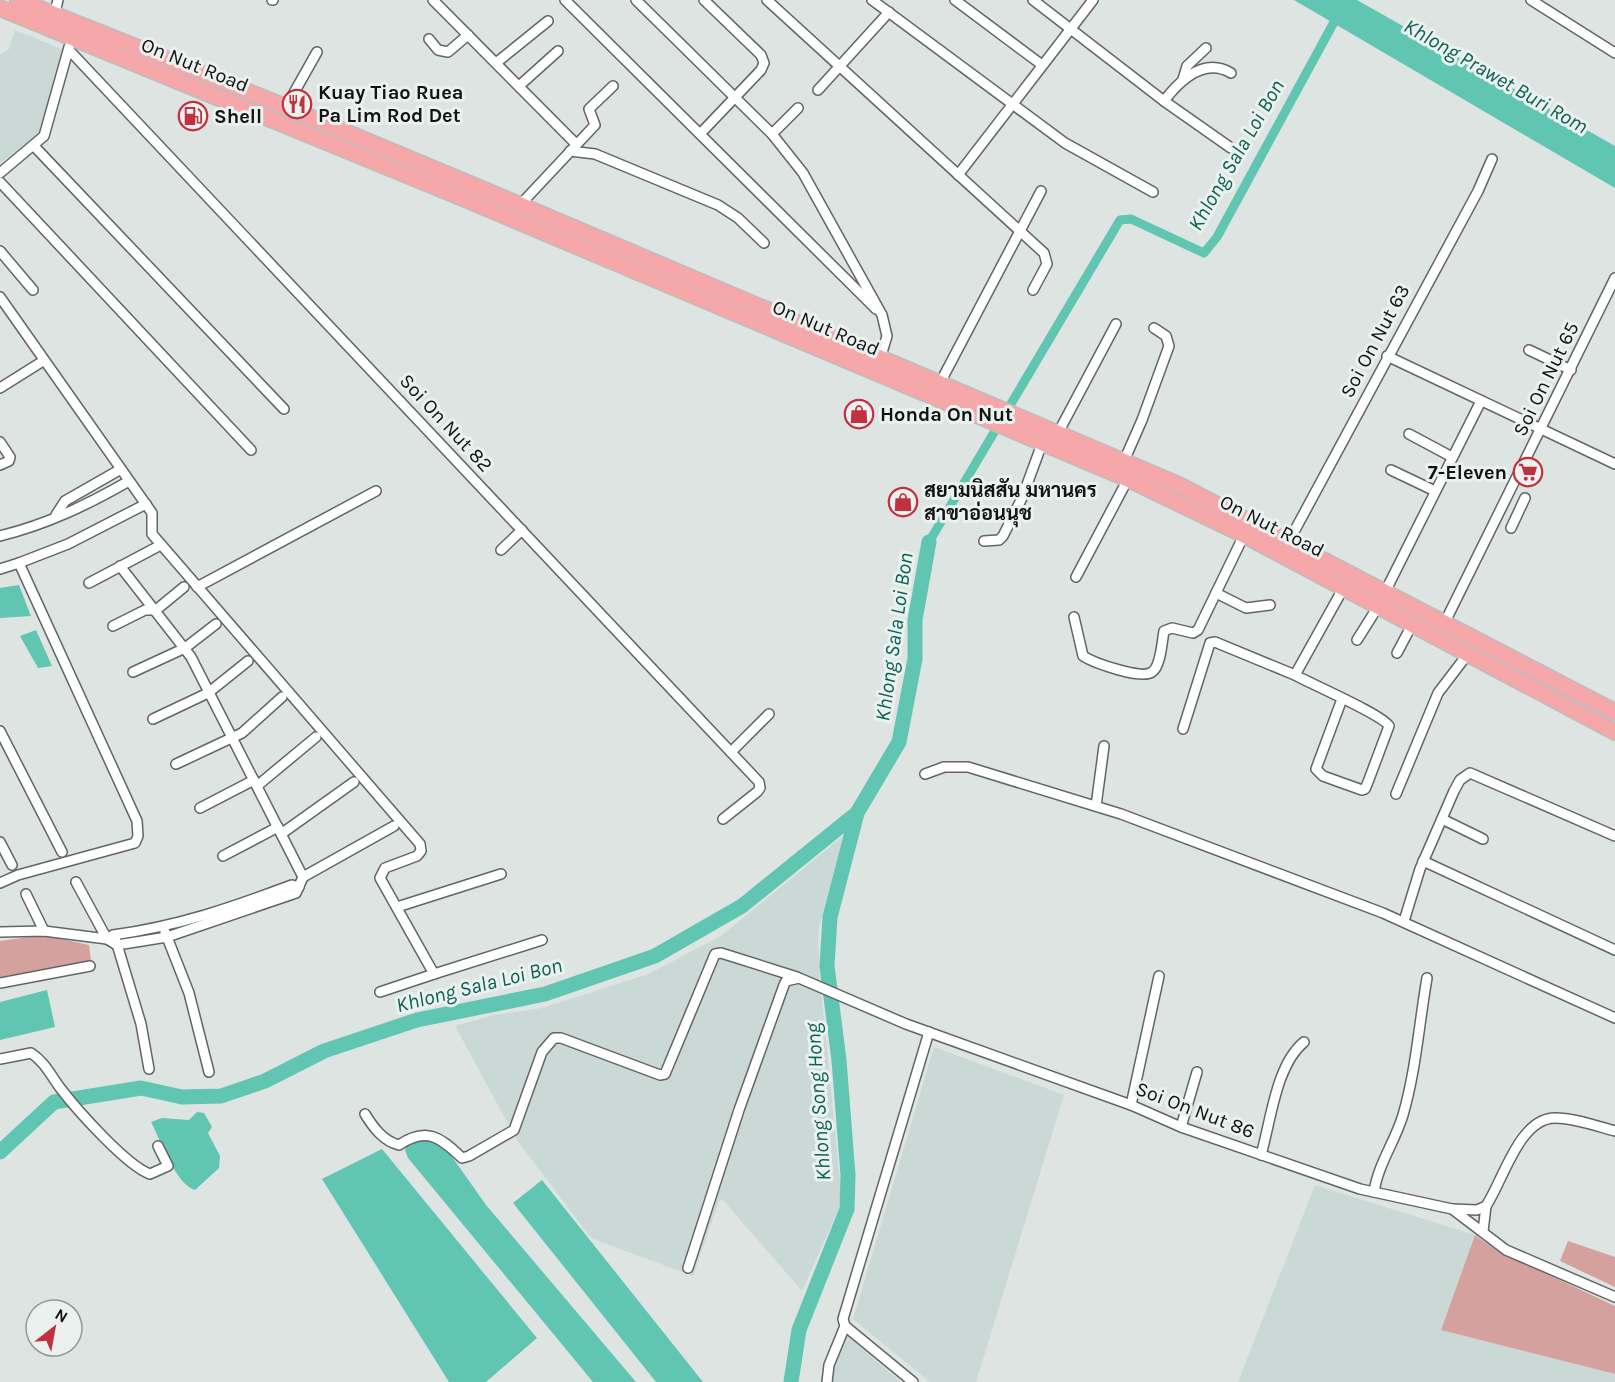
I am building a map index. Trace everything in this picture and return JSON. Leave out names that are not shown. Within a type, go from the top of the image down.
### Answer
[{"type":"main road","name":"On Nut Road","points":[[18,0],[286,107],[987,401],[1043,441],[1244,535],[1344,587],[1382,599],[1413,623],[1440,631],[1467,656],[1609,729]]},
{"type":"main road","name":"On Nut Road","points":[[0,8],[70,44],[465,199],[982,416],[1058,433],[1192,490],[1289,541],[1382,599],[1440,631],[1613,711]]},
{"type":"main road","points":[[465,199],[472,184]]},
{"type":"main road","points":[[1609,729],[1613,711]]},
{"type":"street","points":[[54,16],[58,0]]},
{"type":"street","points":[[433,0],[519,86],[573,147],[718,205],[738,218],[764,243]]},
{"type":"street","points":[[565,0],[882,315]]},
{"type":"street","points":[[636,0],[772,134],[817,194],[882,315],[887,336],[880,358]]},
{"type":"street","points":[[700,134],[761,70],[764,63],[761,55],[704,0]]},
{"type":"street","points":[[767,0],[1047,258],[1047,264],[1033,290]]},
{"type":"street","points":[[872,0],[1065,143],[1153,192]]},
{"type":"street","points":[[955,0],[1042,65]]},
{"type":"street","points":[[1033,0],[1164,101],[1232,148]]},
{"type":"street","points":[[958,175],[1093,0]]},
{"type":"street","points":[[1531,0],[1615,52]]},
{"type":"street","points":[[818,90],[889,12]]},
{"type":"street","points":[[496,63],[548,21]]},
{"type":"street","points":[[429,39],[438,50],[448,52],[468,35]]},
{"type":"street","points":[[0,173],[44,136],[70,44]]},
{"type":"street","name":"Soi On Nut 82","points":[[70,44],[759,782],[760,788],[723,819]]},
{"type":"street","points":[[1184,79],[1187,66],[1206,48]]},
{"type":"street","points":[[519,86],[558,51]]},
{"type":"street","points":[[286,107],[317,52]]},
{"type":"street","points":[[1164,101],[1184,79],[1206,67],[1216,66],[1231,73]]},
{"type":"street","points":[[520,205],[595,125],[589,109],[613,86]]},
{"type":"street","points":[[772,134],[798,108]]},
{"type":"street","points":[[34,146],[284,410]]},
{"type":"street","name":"Soi On Nut 63","points":[[1289,541],[1478,191],[1492,159]]},
{"type":"street","points":[[0,182],[252,450]]},
{"type":"street","points":[[940,383],[1041,191]]},
{"type":"street","points":[[0,251],[33,291]]},
{"type":"street","name":"Soi On Nut 65","points":[[1440,631],[1615,278]]},
{"type":"street","points":[[0,297],[152,513],[152,534],[420,844],[421,851],[417,856],[385,868],[380,878],[434,974]]},
{"type":"street","points":[[1058,433],[1116,324]]},
{"type":"street","points":[[1124,461],[1142,420],[1169,346],[1166,336],[1154,328]]},
{"type":"street","points":[[1529,350],[1571,370]]},
{"type":"street","points":[[1387,356],[1615,464]]},
{"type":"street","points":[[0,388],[43,361]]},
{"type":"street","points":[[1356,640],[1382,599],[1481,401]]},
{"type":"street","points":[[1409,434],[1452,457]]},
{"type":"street","points":[[984,541],[999,540],[1003,536],[1022,498],[1043,441]]},
{"type":"street","points":[[0,442],[10,458],[9,461],[0,465]]},
{"type":"street","points":[[56,515],[65,501],[121,469]]},
{"type":"street","points":[[1391,470],[1435,491]]},
{"type":"street","points":[[1076,577],[1128,479]]},
{"type":"street","points":[[0,536],[36,525],[56,515],[74,512],[129,481]]},
{"type":"street","points":[[197,587],[376,491]]},
{"type":"street","points":[[1511,528],[1525,498]]},
{"type":"street","points":[[0,569],[68,544],[146,504]]},
{"type":"street","points":[[1502,507],[1517,514]]},
{"type":"street","points":[[501,550],[522,530]]},
{"type":"street","points":[[1074,617],[1083,656],[1092,662],[1143,676],[1152,672],[1156,667],[1164,631],[1172,628],[1193,633],[1198,630],[1244,535]]},
{"type":"street","points":[[89,583],[157,547]]},
{"type":"street","points":[[0,883],[18,875],[135,843],[139,829],[19,563]]},
{"type":"street","points":[[120,566],[185,648],[303,877]]},
{"type":"street","points":[[113,626],[145,610],[156,610],[184,587]]},
{"type":"street","points":[[1295,675],[1344,587]]},
{"type":"street","points":[[1216,593],[1246,608],[1270,606]]},
{"type":"street","points":[[1397,652],[1413,623]]},
{"type":"street","points":[[133,672],[185,648],[216,624]]},
{"type":"street","points":[[1183,729],[1210,643],[1215,642],[1295,675],[1388,722],[1389,726],[1365,789],[1362,790],[1323,776],[1316,769],[1342,699]]},
{"type":"street","points":[[1396,794],[1438,693],[1467,656]]},
{"type":"street","points":[[153,719],[208,693],[248,661]]},
{"type":"street","points":[[176,764],[242,733],[282,698]]},
{"type":"street","points":[[731,752],[769,714]]},
{"type":"street","points":[[0,731],[62,852]]},
{"type":"street","points":[[200,808],[256,783],[316,737]]},
{"type":"street","points":[[1096,806],[1104,746]]},
{"type":"street","points":[[925,774],[944,767],[968,768],[1096,806],[1404,921],[1615,1018]]},
{"type":"street","points":[[1404,921],[1423,861],[1460,780],[1470,773],[1615,836]]},
{"type":"street","points":[[223,856],[279,830],[354,782]]},
{"type":"street","points":[[1442,819],[1484,839]]},
{"type":"street","points":[[117,945],[165,933],[296,893],[303,877],[394,826]]},
{"type":"street","points":[[0,842],[12,865]]},
{"type":"street","points":[[1423,861],[1615,950]]},
{"type":"street","points":[[398,907],[501,874]]},
{"type":"street","points":[[76,882],[117,945],[141,1024],[149,1070]]},
{"type":"street","points":[[26,894],[44,931]]},
{"type":"street","points":[[1,929],[110,937],[165,933]]},
{"type":"street","points":[[165,933],[189,993],[209,1072]]},
{"type":"street","points":[[380,992],[542,940]]},
{"type":"street","name":"Soi On Nut 86","points":[[365,1113],[374,1128],[391,1143],[399,1145],[407,1140],[430,1136],[442,1139],[462,1158],[514,1130],[542,1052],[554,1038],[561,1038],[660,1075],[665,1074],[715,954],[721,953],[799,978],[929,1032],[1261,1155],[1374,1192],[1452,1209],[1477,1210],[1486,1206]]},
{"type":"street","points":[[0,983],[90,966]]},
{"type":"street","points":[[1131,1105],[1159,976]]},
{"type":"street","points":[[688,1268],[738,1110],[784,985],[786,981],[799,978]]},
{"type":"street","points":[[1374,1192],[1376,1174],[1402,1117],[1416,1063],[1427,978]]},
{"type":"street","points":[[827,1382],[829,1365],[845,1326],[843,1312],[929,1032]]},
{"type":"street","points":[[1261,1155],[1282,1075],[1289,1058],[1304,1042]]},
{"type":"street","points":[[0,1059],[31,1053],[41,1059],[62,1090],[113,1145],[142,1171],[150,1174],[168,1166],[158,1146]]},
{"type":"street","points":[[1181,1127],[1197,1072]]},
{"type":"street","points":[[1483,1231],[1486,1206],[1531,1127],[1553,1118],[1572,1119],[1615,1131]]},
{"type":"street","name":"Soi On Nut 86","points":[[1452,1209],[1506,1250],[1615,1297]]},
{"type":"street","points":[[845,1326],[913,1382]]},
{"type":"shaded area","points":[[1294,0],[1357,0],[1615,146],[1615,188]]},
{"type":"shaded area","points":[[15,30],[66,51],[44,129],[0,163],[0,55],[9,49]]},
{"type":"shaded area","points":[[19,585],[31,616],[0,618],[0,588]]},
{"type":"shaded area","points":[[36,630],[52,666],[38,668],[20,636]]},
{"type":"shaded area","points":[[843,836],[818,931],[820,980],[841,1191],[839,1208],[802,1291],[723,1200],[719,1201],[693,1276],[591,1238],[517,1140],[455,1026],[494,1015],[542,1008],[646,975],[721,936]]},
{"type":"shaded area","points":[[43,935],[89,945],[91,961],[0,978],[0,941]]},
{"type":"shaded area","points":[[47,990],[55,1027],[0,1040],[0,1002]]},
{"type":"shaded area","points":[[934,1047],[1064,1095],[976,1382],[930,1382],[853,1319]]},
{"type":"shaded area","points":[[197,1112],[204,1113],[212,1127],[208,1133],[220,1156],[219,1168],[195,1190],[181,1180],[175,1171],[151,1122],[162,1118],[189,1120]]},
{"type":"shaded area","points":[[436,1134],[486,1205],[636,1382],[593,1382],[408,1158],[405,1150],[409,1142]]},
{"type":"shaded area","points":[[382,1149],[537,1338],[486,1382],[449,1382],[322,1179]]},
{"type":"shaded area","points":[[542,1180],[703,1382],[656,1382],[513,1203]]},
{"type":"shaded area","points":[[1315,1185],[1475,1235],[1441,1330],[1615,1374],[1615,1382],[1238,1382]]},
{"type":"shaded area","points":[[1475,1235],[1496,1250],[1615,1306],[1615,1374],[1441,1330]]},
{"type":"shaded area","points":[[1568,1241],[1615,1257],[1615,1287],[1560,1261]]},
{"type":"shaded area","points":[[844,1335],[847,1336],[901,1382],[831,1382]]},
{"type":"waterway","name":"Khlong Sala Loi Bon","points":[[929,542],[1120,220],[1131,219],[1204,253],[1217,237],[1339,13]]},
{"type":"waterway","name":"Khlong Sala Loi Bon","points":[[0,1152],[54,1102],[141,1088],[182,1097],[221,1096],[265,1081],[324,1051],[417,1020],[545,994],[655,956],[742,906],[857,813],[899,742],[915,659],[915,620],[929,542]]},
{"type":"waterway","name":"Khlong Song Hong","points":[[791,1382],[799,1330],[847,1209],[848,1175],[839,1060],[827,966],[830,917],[857,813]]},
{"type":"place","name":"Kuay Tiao Ruea Pa Lim Rod Det","points":[[297,104]]},
{"type":"place","name":"Shell","points":[[193,116]]},
{"type":"place","name":"Honda On Nut","points":[[859,414]]},
{"type":"place","name":"7-Eleven","points":[[1528,472]]},
{"type":"place","name":"สยามนิสสัน มหานคร สาขาอ่อนนุช","points":[[903,502]]},
{"type":"water label","name":"Khlong Prawet Buri Rom","points":[[1496,76]]}]
